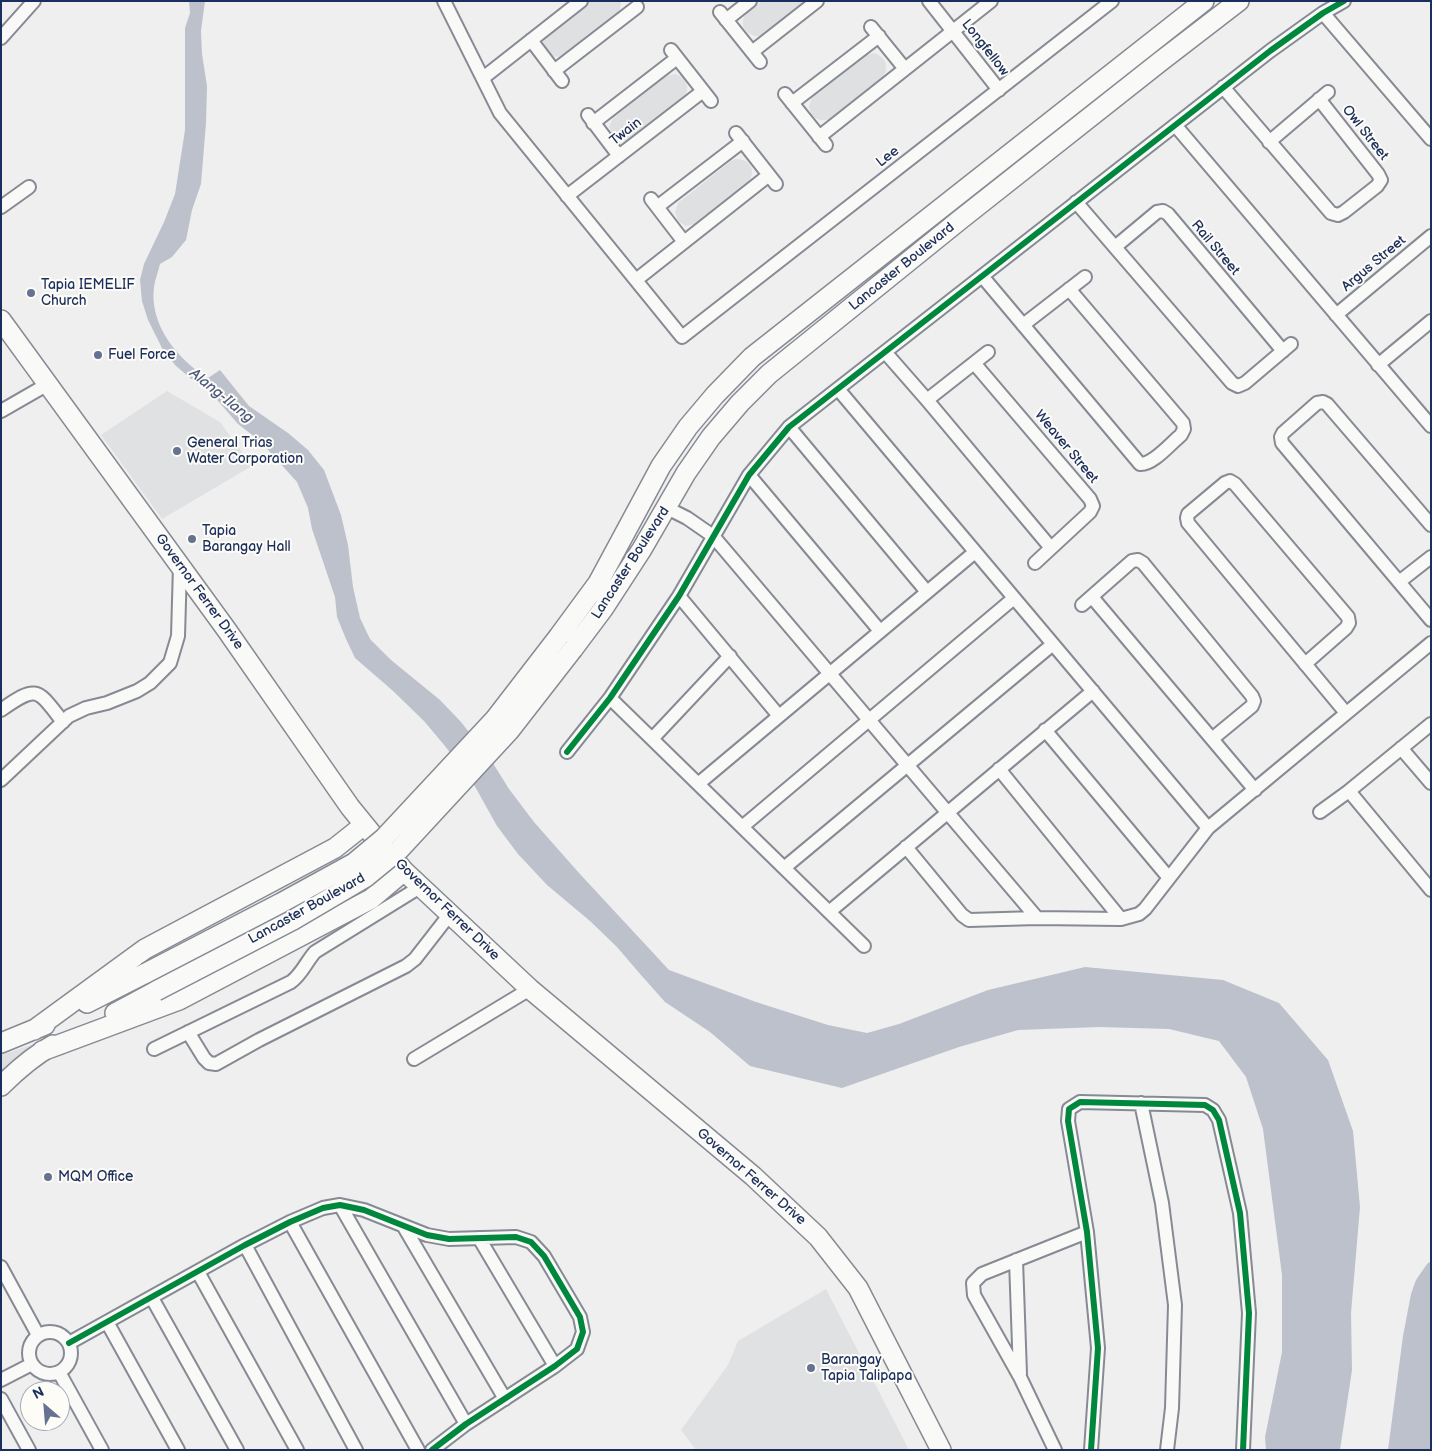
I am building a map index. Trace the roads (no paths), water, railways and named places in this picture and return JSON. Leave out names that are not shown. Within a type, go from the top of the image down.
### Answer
[{"type":"main road","name":"Lancaster Boulevard","points":[[1,1044],[34,1030],[281,903],[354,863],[384,838],[495,719],[559,636],[598,582],[661,466],[688,427],[715,395],[752,357],[1204,1]]},
{"type":"main road","name":"Lancaster Boulevard","points":[[1,1086],[42,1051],[293,920],[366,877],[399,850],[510,730],[573,649],[603,609],[667,508],[686,473],[711,437],[740,403],[769,374],[961,219],[1239,1]]},
{"type":"main road","name":"Governor Ferrer Drive","points":[[1,320],[226,629],[364,826],[420,887],[530,989],[753,1176],[818,1236],[858,1288],[941,1450]]},
{"type":"main road","points":[[34,1030],[145,949],[335,848],[364,826]]},
{"type":"main road","points":[[42,1051],[178,1000],[371,899],[404,871]]},
{"type":"street","points":[[1,38],[34,1]]},
{"type":"street","points":[[444,1],[500,113],[636,280],[684,242],[773,180],[739,137],[654,203],[684,242]]},
{"type":"street","points":[[483,78],[581,1]]},
{"type":"street","points":[[750,1],[723,16],[756,57],[817,1]]},
{"type":"street","name":"Longfellow","points":[[929,1],[999,90]]},
{"type":"street","points":[[905,69],[875,32],[788,99],[822,141],[905,69],[991,1]]},
{"type":"street","name":"Lee","points":[[636,280],[682,337],[1112,1]]},
{"type":"street","points":[[567,752],[610,698],[679,596],[749,475],[789,427],[1223,87],[1323,13],[1344,1]]},
{"type":"street","points":[[531,40],[558,76],[638,9]]},
{"type":"street","points":[[1323,13],[1431,139]]},
{"type":"street","points":[[619,156],[590,119],[674,54],[711,101]]},
{"type":"street","name":"Owl Street","points":[[1223,87],[1269,142],[1331,213],[1338,216],[1344,212],[1377,186],[1380,180],[1378,174],[1324,96],[1269,142]]},
{"type":"street","name":"Twain","points":[[568,196],[702,90]]},
{"type":"street","points":[[1175,125],[1378,366],[1431,426]]},
{"type":"street","points":[[1,207],[30,187]]},
{"type":"street","name":"Rail Street","points":[[1076,202],[1232,383],[1238,386],[1245,383],[1287,348],[1168,214],[1163,211],[1157,212],[1115,247]]},
{"type":"street","name":"Argus Street","points":[[1336,316],[1431,236]]},
{"type":"street","points":[[982,276],[1140,464],[1146,464],[1152,461],[1181,435],[1184,429],[1183,424],[1069,289]]},
{"type":"street","points":[[1023,325],[1085,277]]},
{"type":"street","points":[[1378,366],[1429,327]]},
{"type":"street","points":[[885,352],[1051,548]]},
{"type":"street","points":[[927,400],[988,352]]},
{"type":"street","name":"Weaver Street","points":[[974,363],[1090,499],[1093,506],[1090,512],[1035,563]]},
{"type":"street","points":[[1,411],[48,384]]},
{"type":"street","points":[[838,389],[1208,828]]},
{"type":"street","points":[[1431,525],[1328,404],[1323,402],[1317,404],[1283,433],[1281,437],[1282,443],[1431,620]]},
{"type":"street","points":[[789,427],[927,592]]},
{"type":"street","points":[[749,475],[880,631]]},
{"type":"street","points":[[1305,664],[1346,628],[1349,623],[1348,617],[1235,484],[1225,483],[1188,514],[1188,522],[1346,714]]},
{"type":"street","points":[[667,508],[687,518],[713,536],[1037,918]]},
{"type":"street","points":[[698,784],[975,552]]},
{"type":"street","points":[[1399,582],[1431,557]]},
{"type":"street","points":[[1082,605],[1132,561],[1138,560],[1143,563],[1252,696],[1254,701],[1252,706],[1212,739]]},
{"type":"street","points":[[1,780],[69,716],[86,708],[106,703],[137,691],[150,683],[170,663],[178,636],[180,566]]},
{"type":"street","points":[[679,596],[779,716]]},
{"type":"street","points":[[1092,596],[1254,790]]},
{"type":"street","points":[[742,827],[1014,598]]},
{"type":"street","points":[[906,847],[962,915],[969,920],[1037,918],[1121,919],[1139,914],[1145,910],[1208,828],[1431,643]]},
{"type":"street","points":[[784,868],[1053,644]]},
{"type":"street","points":[[652,739],[730,656]]},
{"type":"street","points":[[829,912],[1092,690]]},
{"type":"street","points":[[1,710],[23,695],[34,693],[43,696],[63,722]]},
{"type":"street","points":[[610,698],[864,946]]},
{"type":"street","points":[[1320,812],[1349,791],[1431,724]]},
{"type":"street","points":[[1045,730],[1169,878]]},
{"type":"street","points":[[1402,748],[1431,783]]},
{"type":"street","points":[[999,769],[1121,919]]},
{"type":"street","points":[[1349,791],[1431,890]]},
{"type":"street","points":[[154,1049],[291,982],[302,971],[315,952],[420,887]]},
{"type":"street","points":[[188,1032],[204,1058],[209,1063],[216,1064],[259,1040],[406,966],[415,959],[450,914]]},
{"type":"street","points":[[414,1059],[530,989]]},
{"type":"street","points":[[1091,1450],[1098,1348],[1087,1232],[1068,1121],[1069,1109],[1080,1102],[1205,1105],[1213,1110],[1219,1120],[1240,1213],[1249,1313],[1244,1450]]},
{"type":"street","points":[[1141,1103],[1162,1203],[1175,1305],[1172,1408],[1167,1450]]},
{"type":"street","points":[[340,1205],[466,1424]]},
{"type":"street","points":[[69,1343],[290,1222],[323,1208],[340,1205],[364,1210],[427,1235],[449,1239],[516,1237],[531,1242],[544,1256],[580,1317],[583,1332],[577,1349],[555,1366],[466,1424],[432,1450]]},
{"type":"street","points":[[290,1222],[418,1450]]},
{"type":"street","points":[[404,1227],[505,1399]]},
{"type":"street","points":[[1055,1450],[1020,1377],[974,1295],[973,1283],[982,1274],[1087,1232]]},
{"type":"street","points":[[479,1238],[555,1366]]},
{"type":"street","points":[[246,1246],[356,1450]]},
{"type":"street","points":[[1016,1260],[1020,1377]]},
{"type":"street","points":[[1,1266],[38,1335]]},
{"type":"street","points":[[198,1272],[297,1450]]},
{"type":"street","points":[[152,1298],[237,1450]]},
{"type":"street","points":[[107,1322],[178,1450]]},
{"type":"street","points":[[44,1332],[61,1334],[69,1343],[71,1350],[69,1363],[59,1372],[47,1374],[35,1368],[29,1358],[30,1345],[33,1339],[44,1332]]},
{"type":"street","points":[[1,1380],[32,1364]]},
{"type":"street","points":[[59,1372],[102,1450]]},
{"type":"street","points":[[1,1399],[29,1450]]},
{"type":"water","name":"Alang-Ilang","points":[[189,1],[205,1],[201,31],[202,54],[207,86],[201,184],[192,210],[186,240],[172,257],[160,264],[154,287],[156,315],[168,340],[186,362],[208,378],[220,370],[249,406],[288,433],[308,450],[324,470],[341,515],[360,618],[370,639],[391,660],[440,700],[461,722],[491,760],[509,789],[534,822],[669,970],[756,1002],[828,1025],[867,1033],[899,1024],[988,990],[1085,967],[1223,980],[1279,1003],[1328,1060],[1353,1131],[1360,1207],[1351,1313],[1352,1370],[1340,1450],[1266,1450],[1265,1437],[1282,1352],[1282,1275],[1263,1129],[1246,1077],[1219,1041],[1169,1029],[1099,1027],[1018,1030],[959,1047],[842,1088],[750,1066],[710,1032],[665,1002],[617,947],[590,921],[547,885],[518,854],[497,826],[473,783],[424,721],[355,658],[337,617],[335,597],[312,529],[308,508],[297,482],[260,441],[238,424],[212,394],[176,366],[163,350],[148,320],[142,301],[140,280],[144,264],[175,194],[185,130],[185,28],[190,13]]},
{"type":"water","points":[[1431,1261],[1431,1450],[1388,1450],[1403,1336],[1411,1294],[1416,1280]]},
{"type":"place","name":"Tapia IEMELIF Church","points":[[31,293]]},
{"type":"place","name":"Fuel Force","points":[[98,355]]},
{"type":"place","name":"General Trias Water Corporation","points":[[177,451]]},
{"type":"place","name":"Tapia Barangay Hall","points":[[192,539]]},
{"type":"place","name":"MQM Office","points":[[48,1177]]},
{"type":"place","name":"Barangay Tapia Talipapa","points":[[811,1368]]}]
